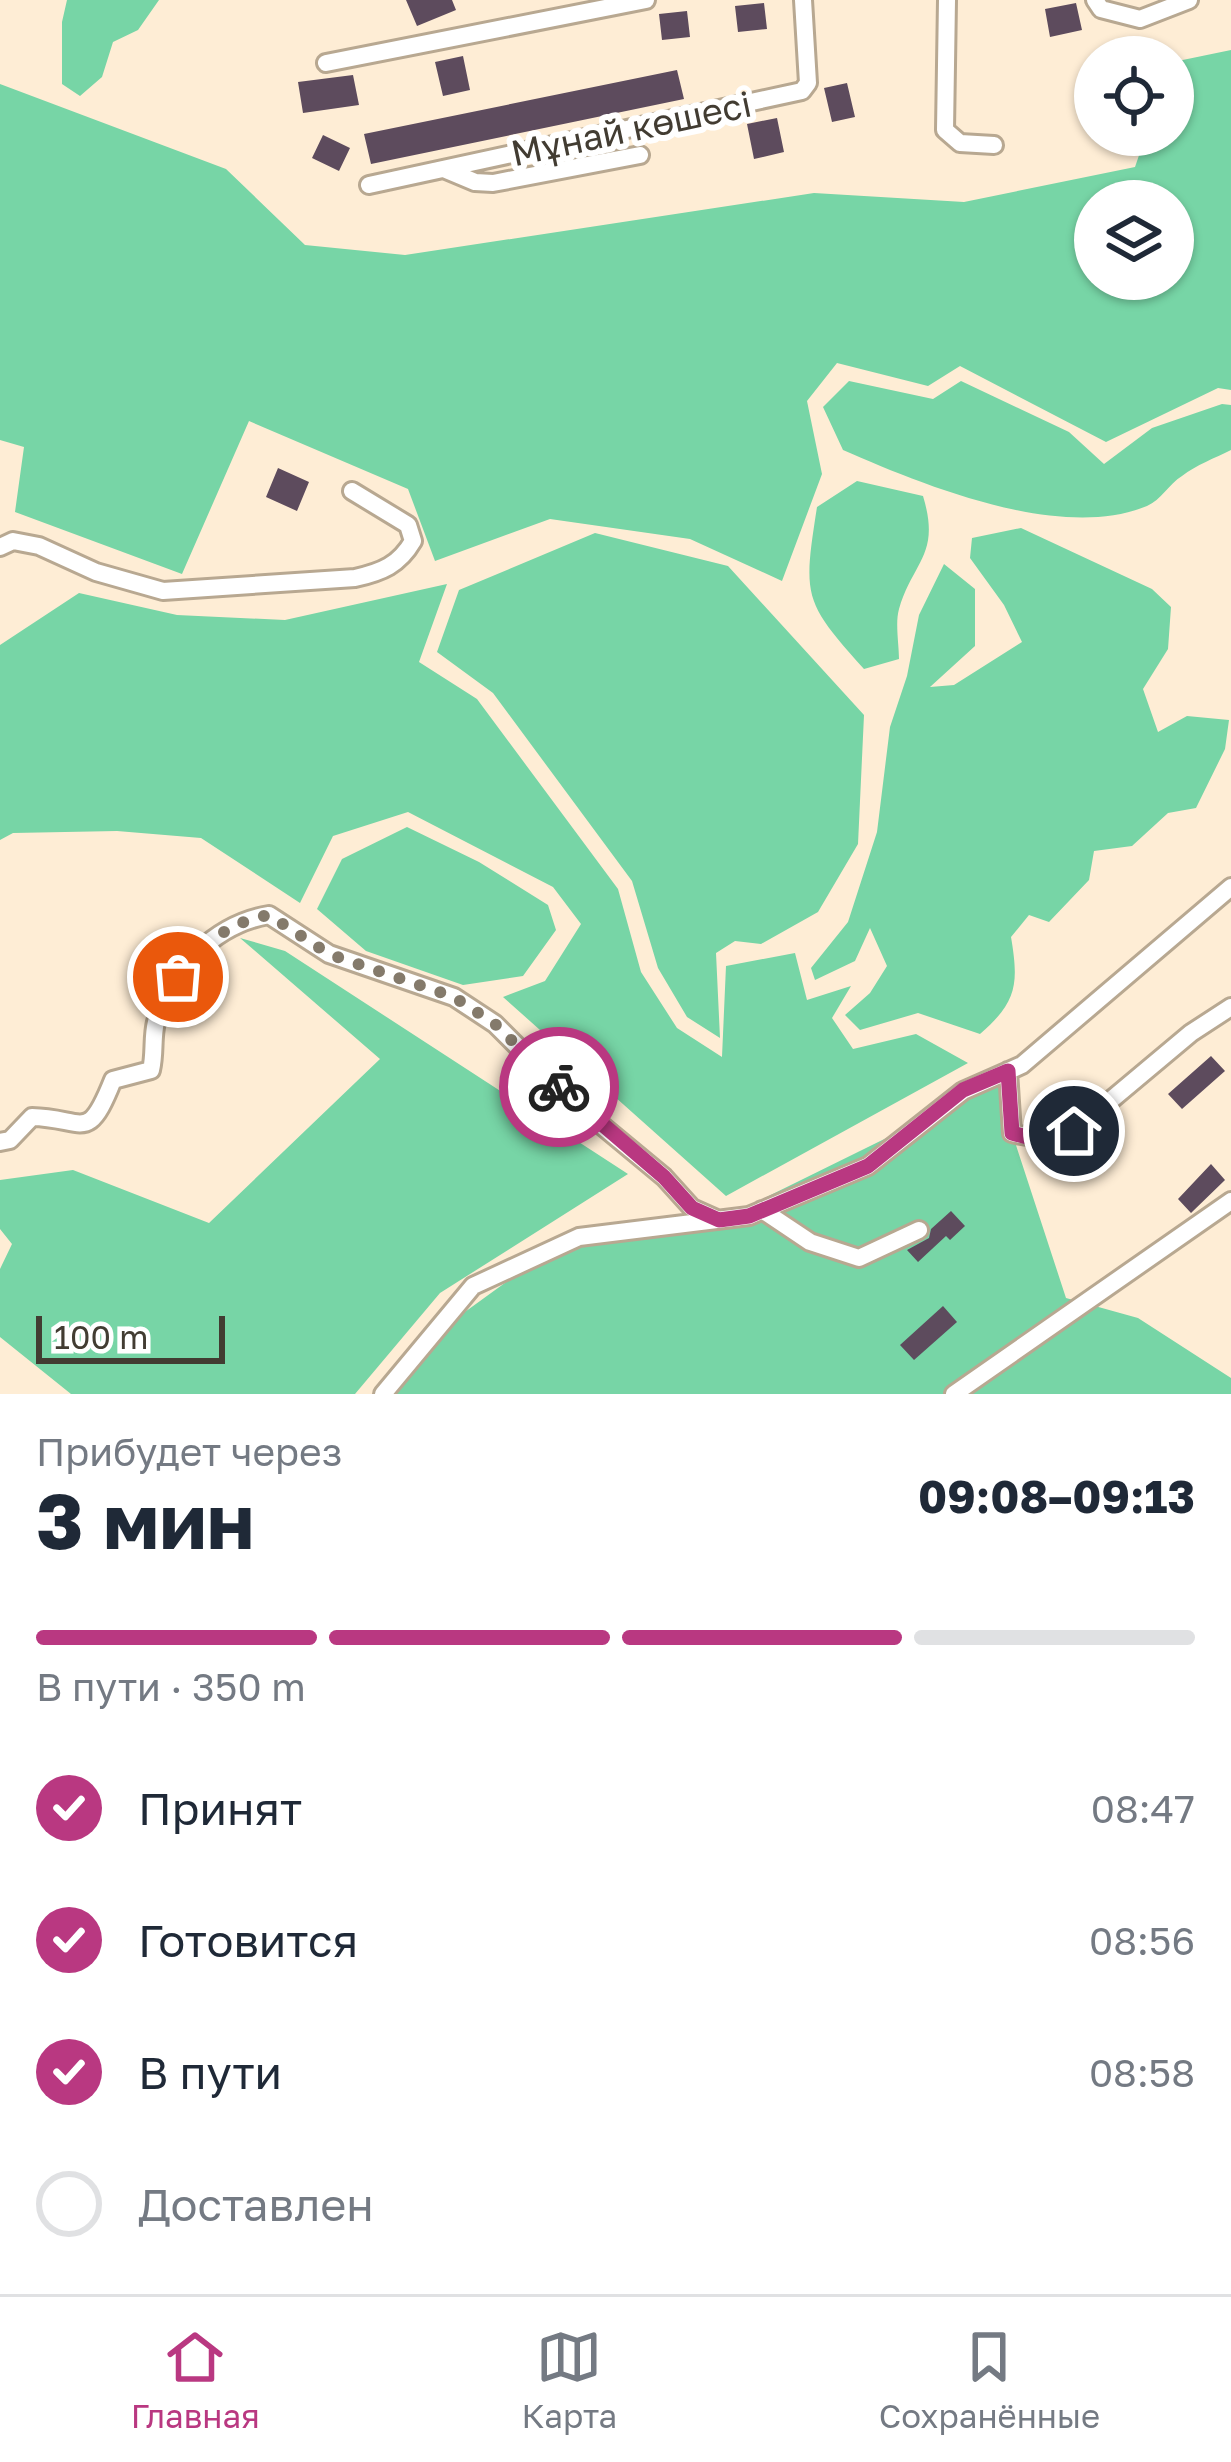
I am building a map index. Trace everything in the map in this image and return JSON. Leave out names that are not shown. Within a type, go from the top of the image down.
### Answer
[{"type":"street","points":[[326,63],[646,0]]},
{"type":"street","name":"Мұнай көшесі","points":[[369,185],[802,91],[808,82],[803,0]]},
{"type":"street","points":[[947,0],[945,130],[960,143],[994,145]]},
{"type":"street","points":[[1095,0],[1101,9],[1128,19],[1153,16],[1189,0]]},
{"type":"street","points":[[443,169],[475,182],[494,182],[640,155]]},
{"type":"street","points":[[0,547],[13,542],[39,546],[96,572],[163,591],[355,578],[382,572],[404,557],[413,541],[408,525],[352,491]]},
{"type":"street","points":[[383,1394],[473,1286],[578,1237],[719,1220],[762,1210],[868,1166],[963,1090],[1008,1071],[1040,1050],[1231,887]]},
{"type":"street","points":[[0,1142],[10,1140],[32,1118],[50,1118],[71,1126],[87,1124],[102,1109],[113,1080],[152,1070],[154,1029],[164,998],[193,957],[224,930],[269,915],[329,954],[454,997],[495,1024],[571,1100],[664,1177],[692,1208],[719,1220]]},
{"type":"street","points":[[1008,1071],[1012,1133],[1034,1139],[1057,1136],[1074,1131],[1191,1033],[1231,1007]]},
{"type":"street","points":[[953,1394],[1231,1201]]},
{"type":"street","points":[[762,1210],[810,1242],[859,1258],[919,1230]]},
{"type":"green space","points":[[67,0],[159,0],[138,30],[113,42],[102,77],[80,96],[62,84],[62,22]]},
{"type":"green space","points":[[1231,50],[1231,390],[1218,388],[1106,442],[960,366],[928,386],[837,363],[807,401],[822,474],[782,581],[690,539],[550,519],[435,561],[408,489],[249,421],[182,574],[15,512],[24,447],[0,440],[0,84],[226,169],[305,245],[405,255],[814,193],[964,202],[1135,167],[1139,156],[1194,156],[1194,58]]},
{"type":"green space","points":[[849,381],[933,399],[961,381],[1069,432],[1104,464],[1152,428],[1231,405],[1231,450],[1187,472],[1147,506],[1113,515],[1034,513],[952,493],[843,450],[823,407]]},
{"type":"green space","points":[[857,481],[923,496],[929,532],[899,609],[899,659],[864,669],[819,612],[810,580],[817,507]]},
{"type":"green space","points":[[1021,528],[1152,589],[1171,607],[1168,649],[1143,689],[1158,732],[1187,716],[1229,720],[1225,749],[1196,808],[1168,813],[1132,846],[1094,851],[1089,880],[1049,922],[1029,915],[1011,937],[1015,967],[1008,1002],[980,1034],[918,1013],[860,1030],[845,1015],[870,993],[887,966],[870,928],[855,961],[815,980],[811,968],[848,922],[877,832],[890,727],[907,676],[919,615],[944,564],[975,589],[975,646],[930,687],[954,685],[1022,642],[1004,605],[970,558],[972,538]]},
{"type":"green space","points":[[595,533],[728,566],[864,715],[858,844],[818,912],[761,944],[735,941],[716,953],[720,1038],[687,1017],[658,968],[632,881],[493,693],[437,652],[459,590]]},
{"type":"green space","points":[[447,584],[419,662],[477,699],[618,889],[641,972],[677,1028],[722,1057],[726,966],[795,953],[807,1000],[851,986],[832,1018],[853,1049],[916,1034],[968,1063],[726,1196],[503,997],[545,981],[581,924],[553,887],[408,812],[333,836],[300,903],[201,838],[117,831],[13,833],[0,840],[0,645],[79,593],[177,615],[285,620]]},
{"type":"green space","points":[[407,827],[479,862],[548,905],[556,930],[523,976],[463,985],[366,951],[317,909],[342,859]]},
{"type":"green space","points":[[240,938],[285,951],[628,1174],[440,1293],[355,1394],[71,1394],[0,1337],[0,1269],[12,1244],[0,1229],[0,1180],[73,1170],[209,1223],[380,1059]]},
{"type":"green space","points":[[1000,1074],[1012,1133],[1066,1298],[1138,1318],[1231,1378],[1231,1394],[388,1394],[440,1330],[546,1253],[720,1220],[931,1116]]},
{"type":"building","points":[[406,0],[452,0],[456,10],[417,26]]},
{"type":"building","points":[[764,3],[767,29],[738,32],[735,6]]},
{"type":"building","points":[[1076,3],[1082,30],[1050,37],[1045,9]]},
{"type":"building","points":[[687,11],[690,37],[662,40],[659,14]]},
{"type":"building","points":[[463,56],[470,90],[443,96],[435,62]]},
{"type":"building","points":[[677,70],[684,99],[371,164],[364,134]]},
{"type":"building","points":[[353,75],[359,105],[303,113],[298,82]]},
{"type":"building","points":[[847,83],[855,117],[832,122],[824,88]]},
{"type":"building","points":[[777,118],[784,152],[754,159],[747,124]]},
{"type":"building","points":[[323,135],[350,148],[339,171],[312,158]]},
{"type":"building","points":[[278,468],[309,482],[297,511],[266,497]]},
{"type":"building","points":[[1211,1056],[1225,1071],[1182,1109],[1168,1094]]},
{"type":"building","points":[[1211,1164],[1225,1180],[1191,1213],[1178,1199]]},
{"type":"building","points":[[951,1211],[965,1226],[950,1240],[946,1236],[918,1262],[907,1250],[929,1238],[931,1229]]},
{"type":"building","points":[[943,1306],[957,1322],[914,1360],[900,1345]]},
{"type":"way so far","points":[[178,977],[224,930],[269,915],[329,954],[376,974],[454,997],[495,1024],[559,1087]]},
{"type":"route","points":[[559,1087],[664,1177],[692,1208],[719,1220],[749,1216],[868,1166],[963,1090],[1008,1071],[1012,1133],[1034,1139],[1074,1131]]}]
